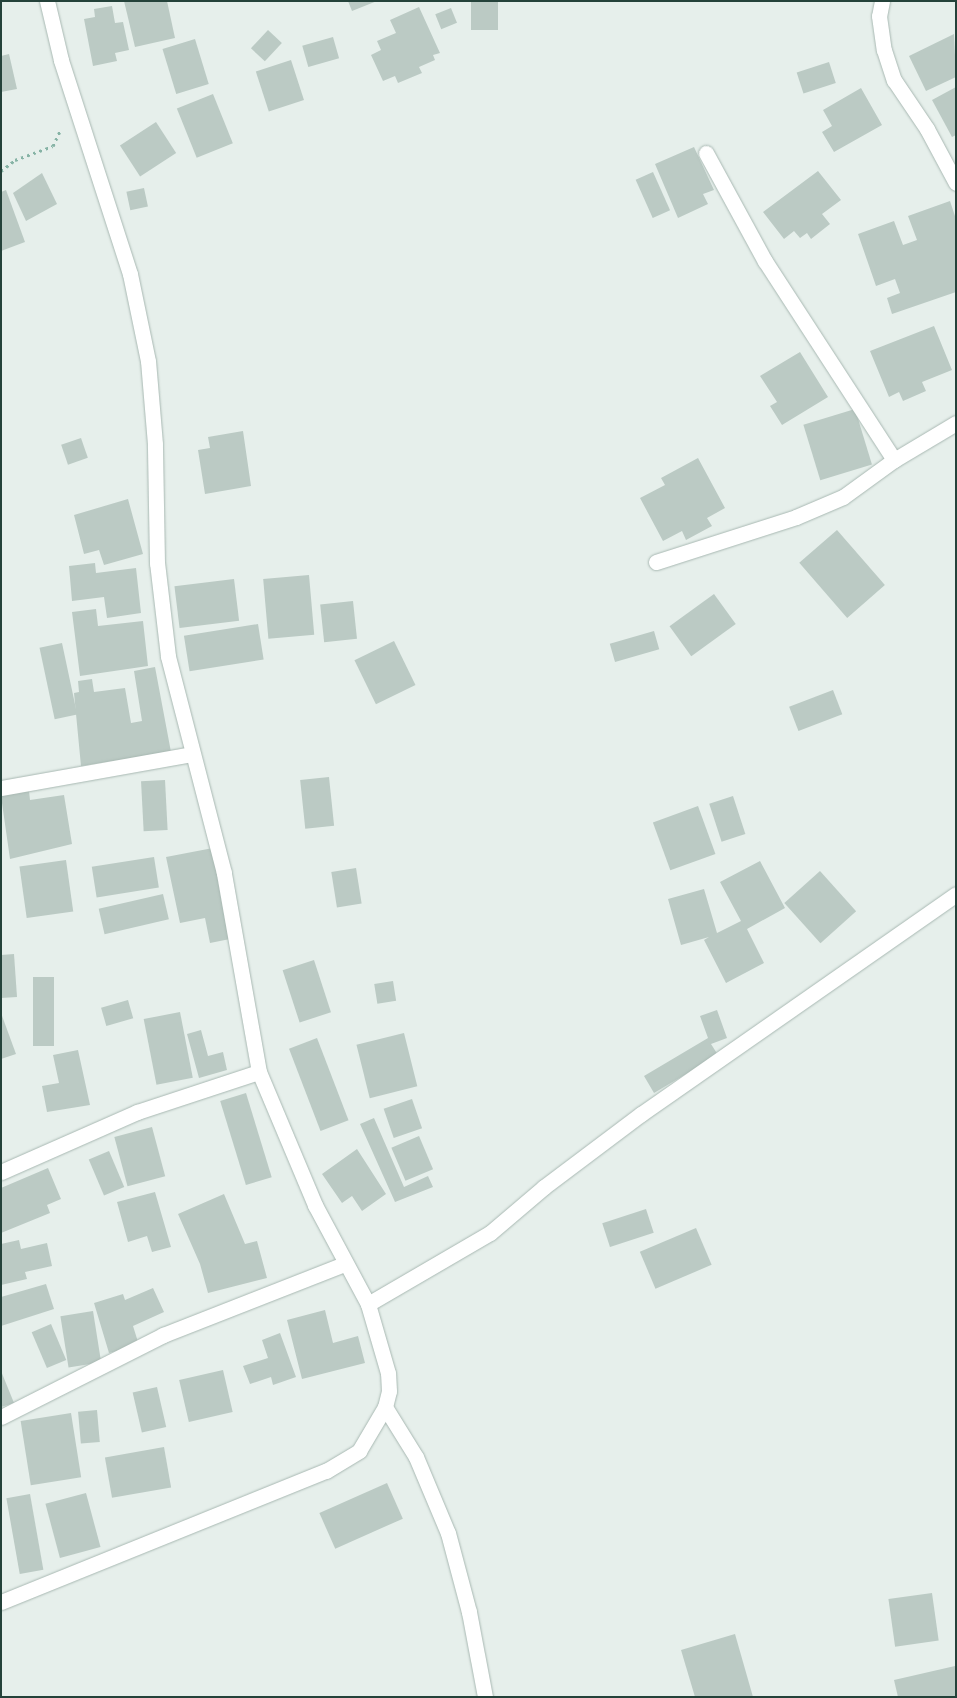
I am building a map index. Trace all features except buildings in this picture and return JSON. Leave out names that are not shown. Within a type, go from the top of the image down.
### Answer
[{"type":"street","points":[[1,1602],[326,1471],[359,1451],[386,1407],[388,1373],[368,1304],[344,1264],[315,1206],[259,1072],[224,873],[191,754],[168,656],[157,563],[155,444],[148,361],[130,274],[74,98],[47,1]]},
{"type":"street","points":[[882,1],[880,16],[884,50],[894,80],[927,129],[956,183]]},
{"type":"street","points":[[706,153],[765,261],[894,460]]},
{"type":"street","points":[[656,562],[796,517],[843,497],[894,460],[956,423]]},
{"type":"street","points":[[1,788],[191,754]]},
{"type":"street","points":[[368,1304],[490,1233],[544,1187],[641,1114],[956,894]]},
{"type":"street","points":[[1,1172],[137,1112],[259,1072]]},
{"type":"street","points":[[1,1417],[163,1335],[344,1264]]},
{"type":"street","points":[[386,1407],[416,1457],[448,1533],[469,1612],[485,1697]]},
{"type":"path","points":[[1,171],[15,160],[53,146],[74,98]]}]
